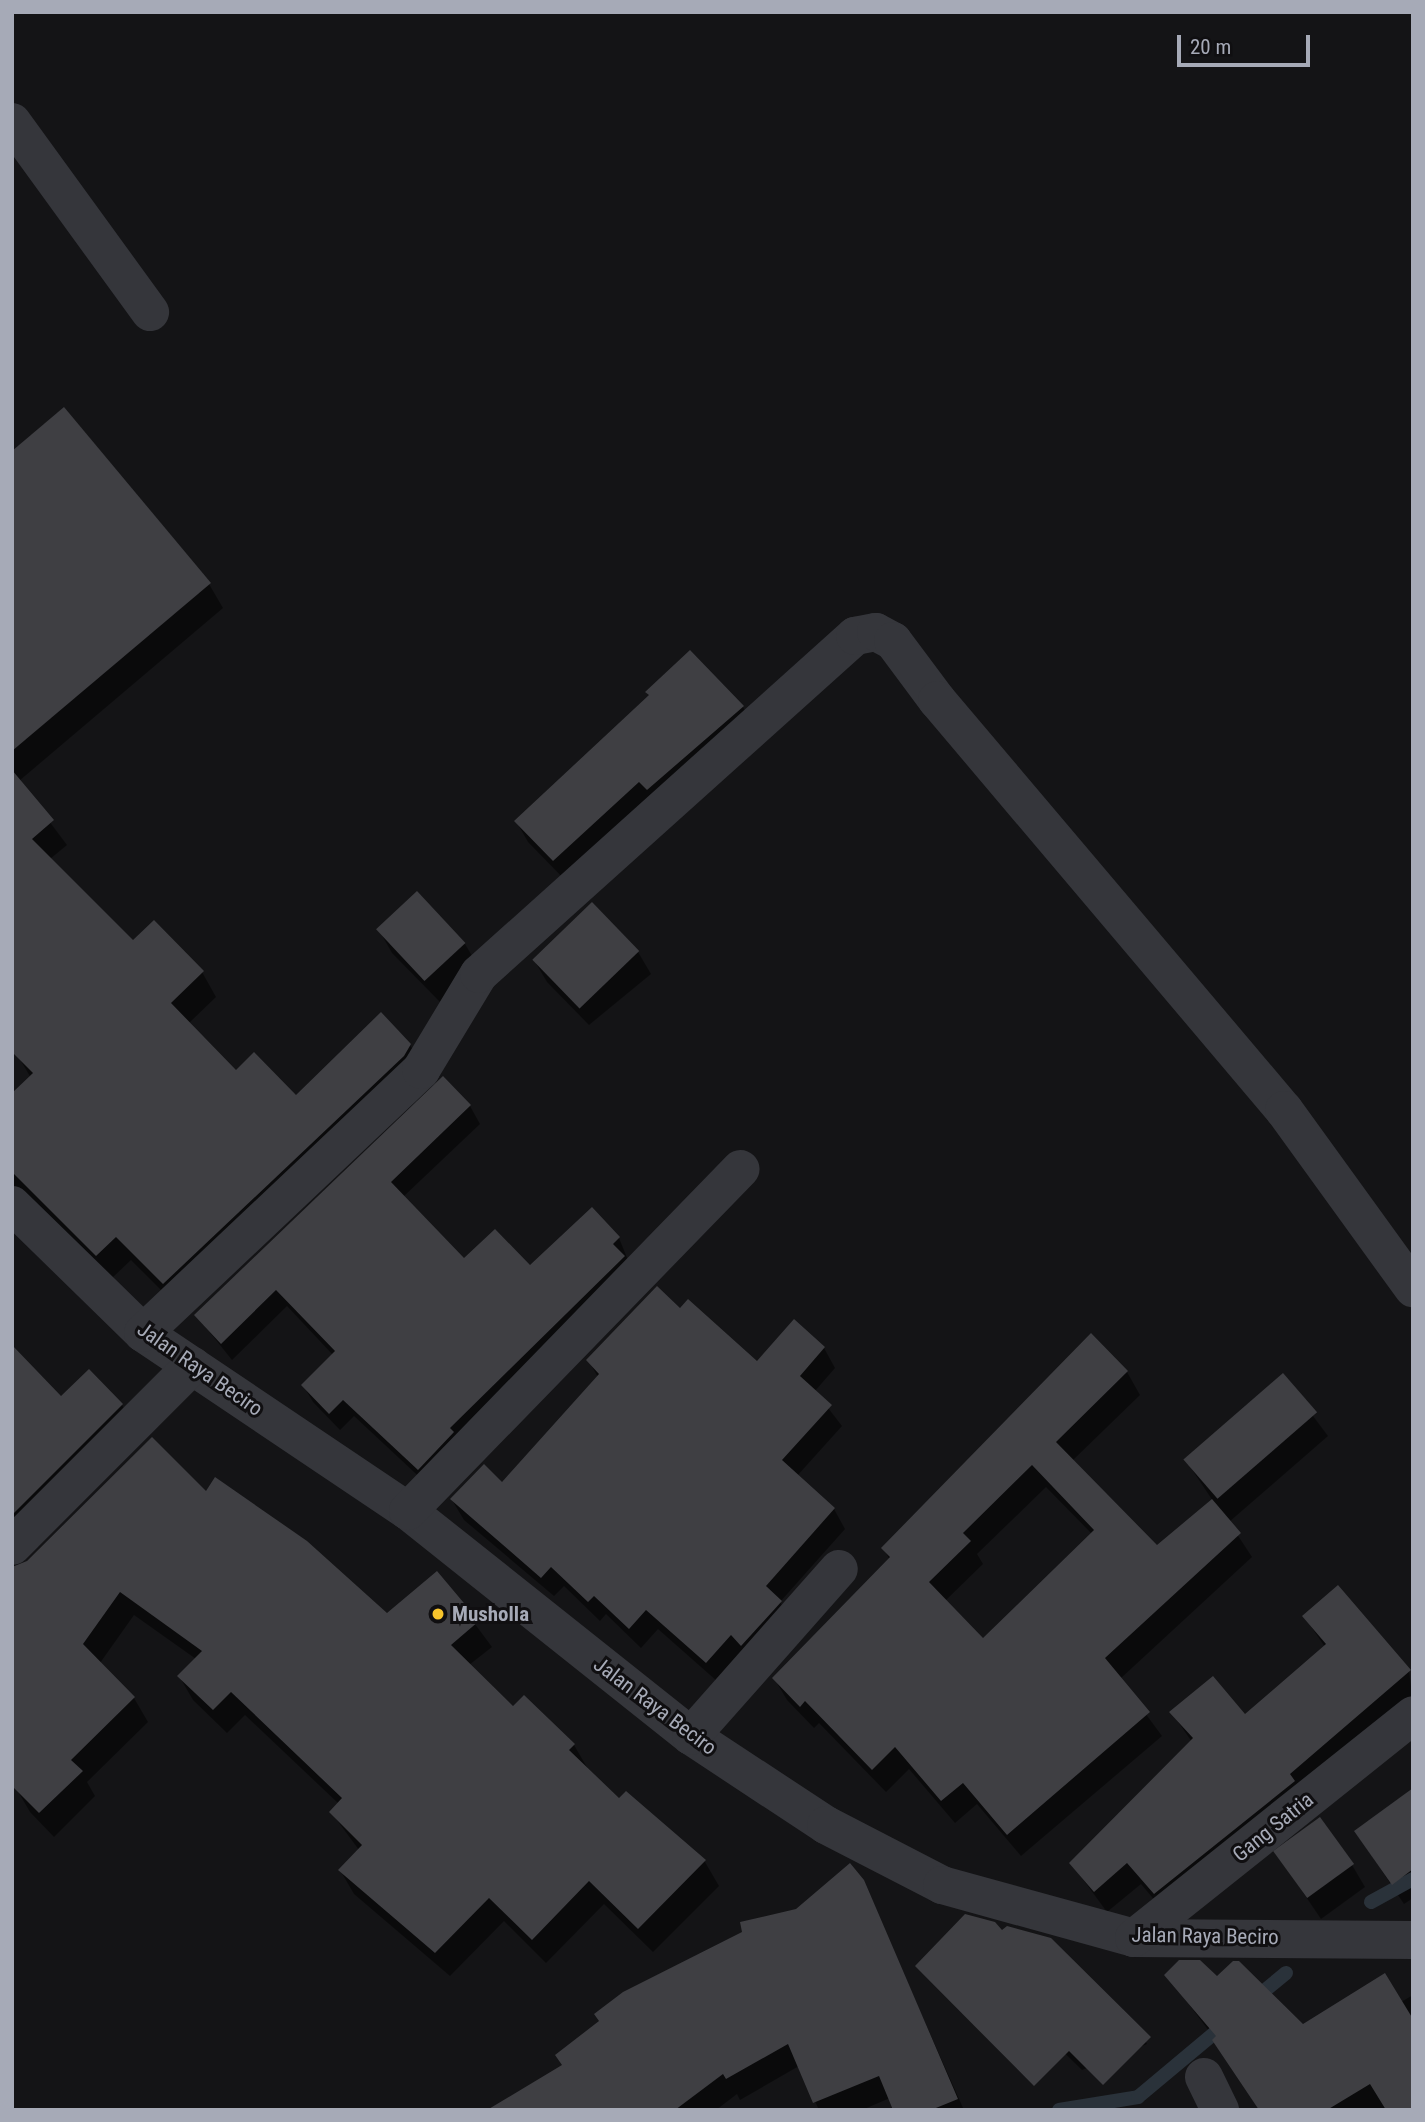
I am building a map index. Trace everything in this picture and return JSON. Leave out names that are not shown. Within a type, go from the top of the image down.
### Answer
[{"type":"street","points":[[12,122],[150,312]]},
{"type":"street","points":[[143,1333],[421,1070],[479,974],[855,636],[876,632],[892,641],[937,700],[1284,1110],[1413,1288]]},
{"type":"street","points":[[408,1511],[741,1170]]},
{"type":"street","name":"Jalan Raya Beciro","points":[[12,1205],[143,1333],[408,1511],[691,1736],[826,1825],[942,1885],[1134,1938],[1413,1940]]},
{"type":"street","points":[[12,1546],[192,1366]]},
{"type":"street","points":[[691,1736],[839,1569]]},
{"type":"street","name":"Gang Satria","points":[[1134,1938],[1413,1715]]},
{"type":"building","points":[[64,407],[211,583],[12,751],[12,451]]},
{"type":"building","points":[[690,650],[744,706],[647,790],[639,782],[553,861],[514,821],[649,695],[645,692]]},
{"type":"building","points":[[12,770],[54,820],[32,839],[133,940],[154,920],[204,971],[171,1003],[236,1070],[254,1052],[296,1095],[381,1012],[411,1044],[404,1056],[163,1284],[116,1237],[96,1256],[12,1172],[12,1093],[33,1073],[12,1052]]},
{"type":"building","points":[[417,891],[465,943],[424,981],[376,929]]},
{"type":"building","points":[[592,902],[639,951],[580,1009],[532,960]]},
{"type":"building","points":[[443,1076],[471,1105],[391,1182],[464,1258],[495,1229],[530,1265],[592,1207],[620,1237],[613,1244],[625,1256],[450,1428],[454,1432],[418,1470],[343,1400],[329,1414],[301,1385],[335,1351],[276,1290],[221,1344],[194,1315]]},
{"type":"building","points":[[657,1286],[680,1308],[688,1299],[757,1361],[794,1319],[825,1347],[800,1376],[832,1405],[782,1460],[835,1508],[766,1586],[782,1601],[741,1646],[731,1635],[706,1663],[646,1610],[629,1629],[594,1596],[588,1602],[551,1567],[541,1578],[450,1499],[484,1464],[502,1482],[599,1374],[586,1360]]},
{"type":"building","points":[[1091,1333],[1128,1371],[1056,1442],[1157,1545],[1212,1499],[1241,1533],[1105,1658],[1150,1712],[1007,1835],[963,1783],[941,1801],[895,1747],[872,1770],[805,1701],[800,1707],[772,1678],[890,1557],[881,1548]],"holes":[[[1032,1465],[1094,1530],[983,1638],[929,1582],[971,1541],[963,1533]]]},
{"type":"building","points":[[12,1345],[61,1396],[89,1369],[123,1404],[12,1515]]},
{"type":"building","points":[[1283,1373],[1317,1412],[1217,1499],[1183,1460]]},
{"type":"building","points":[[152,1437],[206,1491],[215,1477],[307,1541],[387,1613],[437,1571],[479,1621],[451,1645],[513,1706],[524,1695],[575,1744],[569,1750],[619,1798],[626,1791],[706,1860],[638,1929],[589,1881],[532,1940],[489,1898],[435,1953],[338,1870],[362,1845],[329,1812],[342,1798],[231,1692],[213,1710],[177,1676],[202,1651],[120,1592],[83,1644],[135,1697],[71,1760],[83,1771],[39,1813],[12,1786],[12,1567],[27,1561]]},
{"type":"building","points":[[1338,1585],[1411,1670],[1290,1774],[1295,1781],[1154,1894],[1127,1863],[1094,1892],[1069,1863],[1193,1738],[1169,1712],[1213,1676],[1245,1714],[1326,1644],[1302,1616]]},
{"type":"building","points":[[1413,1788],[1413,1869],[1392,1885],[1354,1831]]},
{"type":"building","points":[[1320,1817],[1354,1864],[1307,1898],[1273,1851]]},
{"type":"building","points":[[850,1863],[864,1880],[958,2099],[931,2110],[893,2110],[879,2076],[813,2103],[788,2044],[726,2079],[723,2074],[675,2110],[487,2110],[562,2065],[555,2055],[599,2021],[594,2014],[623,1992],[742,1932],[740,1922],[796,1909]]},
{"type":"building","points":[[965,1914],[995,1922],[1002,1930],[1007,1926],[1051,1938],[1151,2037],[1103,2085],[1069,2051],[1034,2086],[915,1966]]},
{"type":"building","points":[[1179,1960],[1200,1960],[1217,1976],[1233,1961],[1239,1961],[1303,2024],[1385,1973],[1413,2019],[1413,2110],[1386,2110],[1370,2084],[1327,2110],[1259,2110],[1212,2040],[1216,2036],[1164,1975]]},
{"type":"waterway","points":[[1371,1902],[1413,1879]]},
{"type":"waterway","points":[[1252,2001],[1286,1973]]},
{"type":"waterway","points":[[1059,2110],[1138,2097],[1229,2021]]},
{"type":"place","name":"Musholla","points":[[438,1614]]}]
